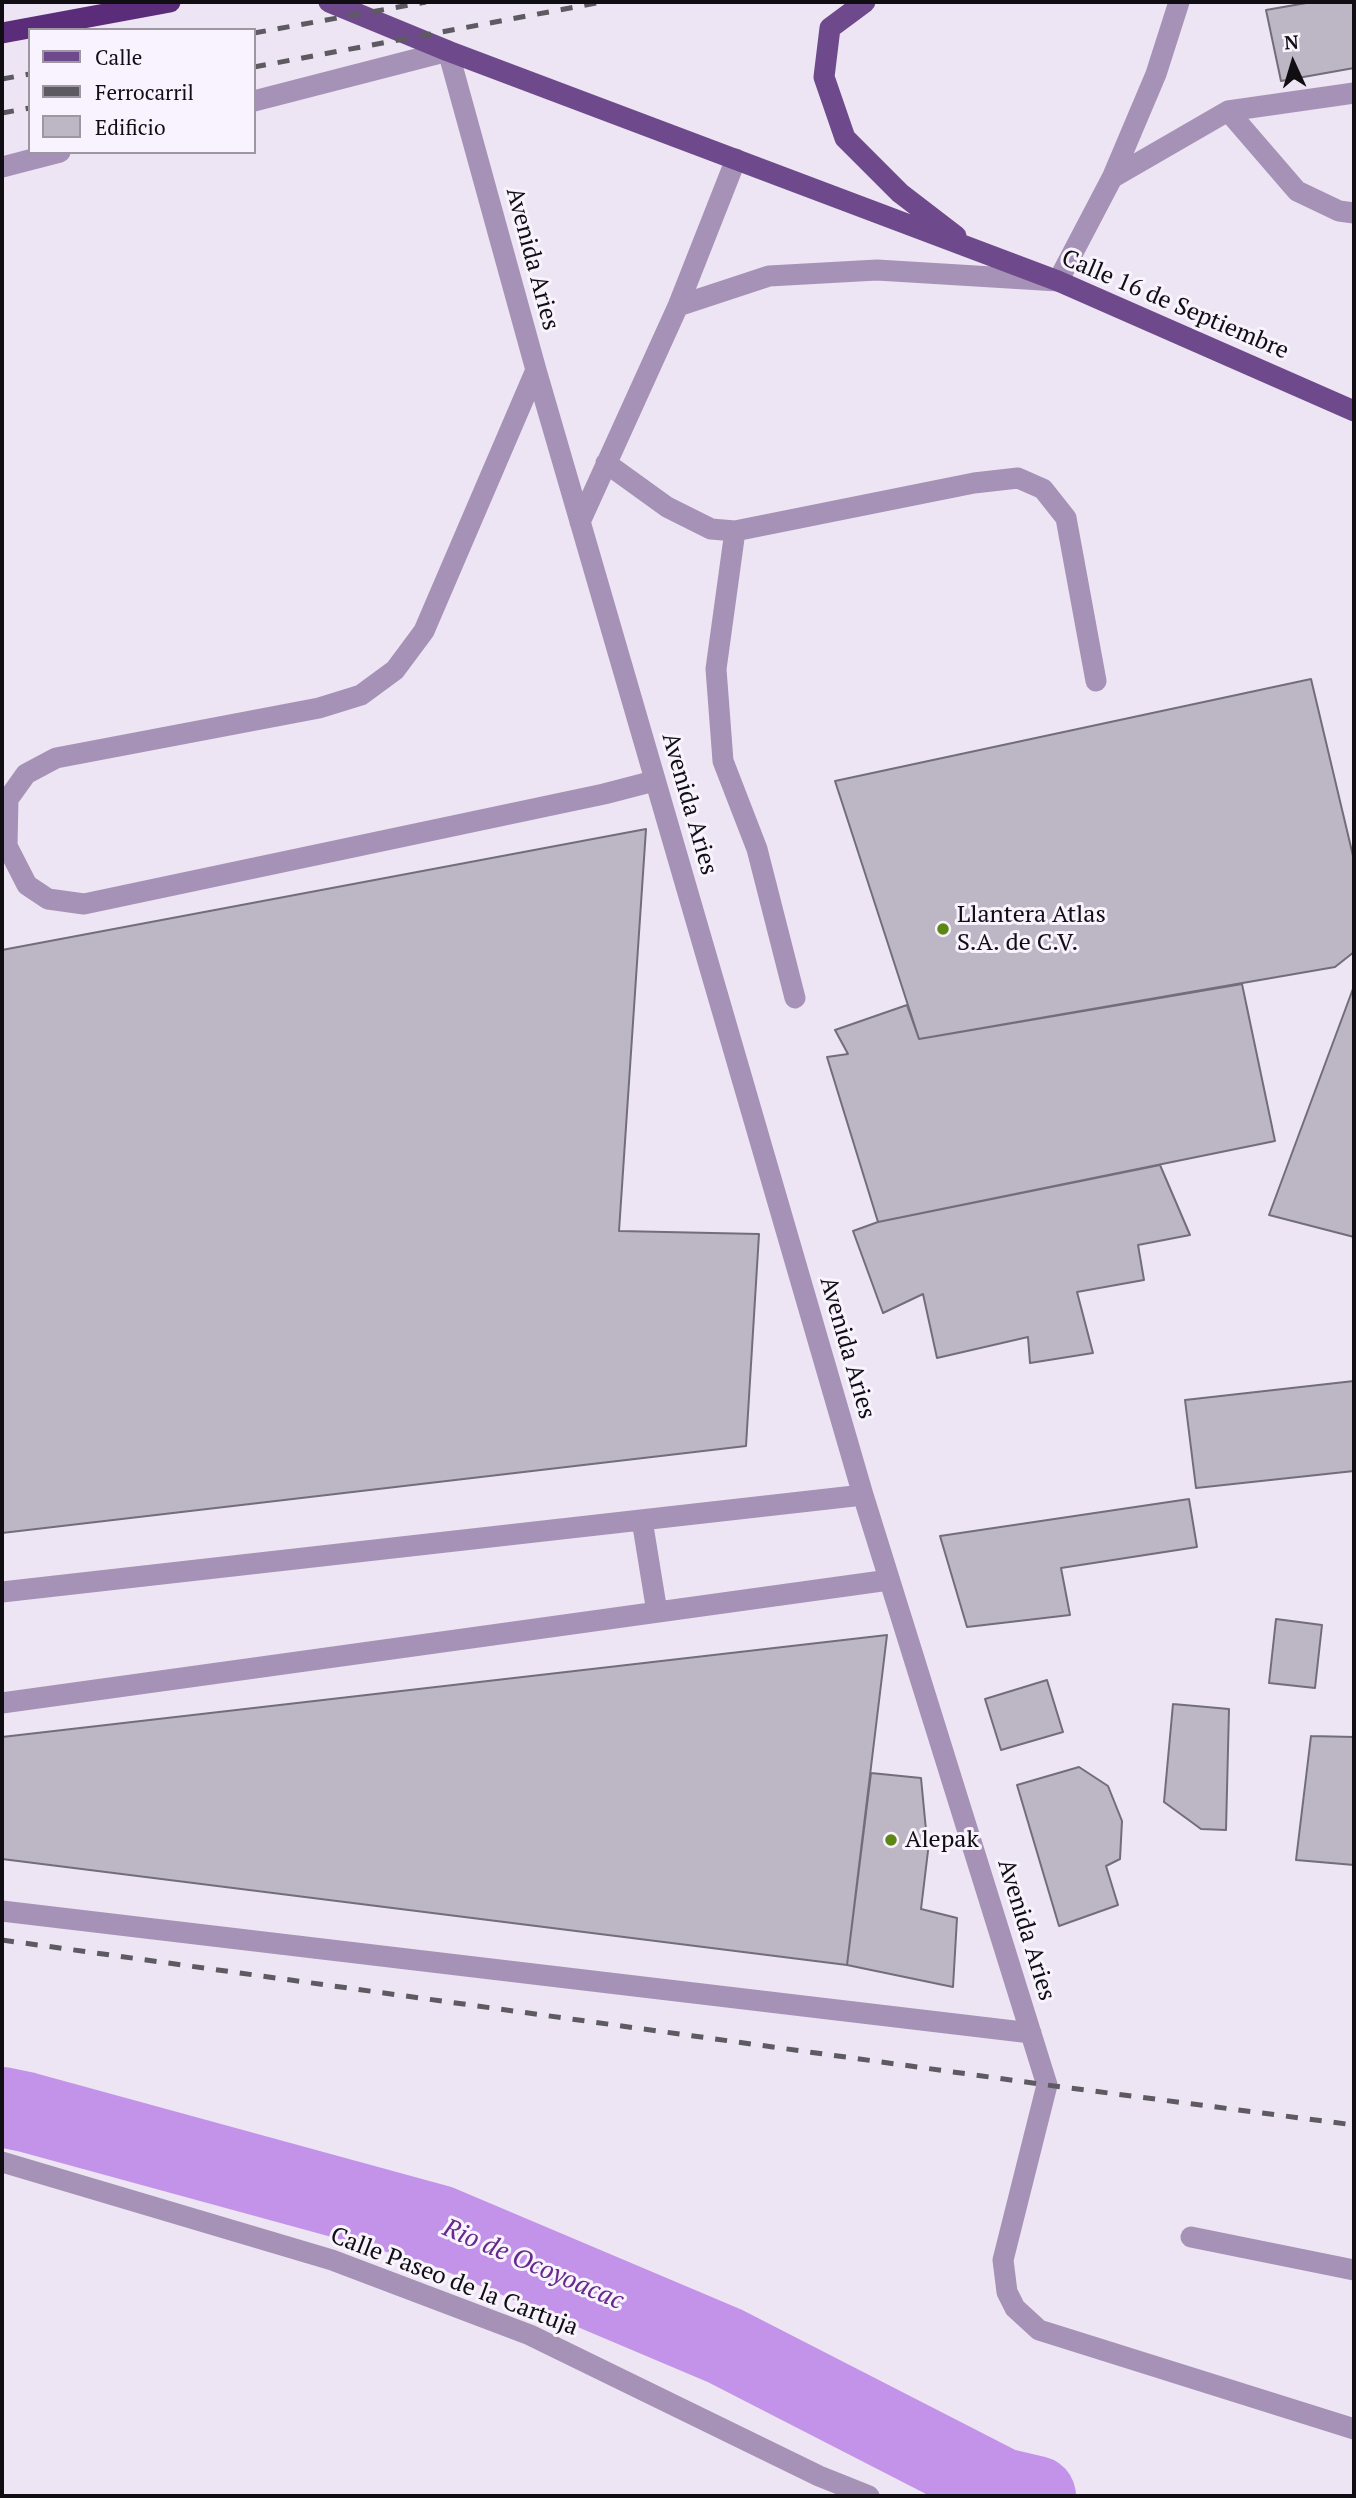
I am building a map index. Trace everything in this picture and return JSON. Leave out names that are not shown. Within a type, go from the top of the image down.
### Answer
[{"type":"highway","points":[[29,28],[170,2]]},
{"type":"highway","points":[[2,33],[28,28]]},
{"type":"main road","name":"Calle 16 de Septiembre","points":[[329,2],[448,51],[1058,281],[1354,411]]},
{"type":"main road","points":[[866,2],[830,28],[824,77],[845,138],[900,193],[974,250]]},
{"type":"street","points":[[678,306],[769,276],[877,270],[1058,281],[1112,178],[1156,74],[1179,2]]},
{"type":"street","points":[[256,100],[448,51]]},
{"type":"street","name":"Avenida Aries","points":[[448,51],[654,781],[863,1495],[1047,2085],[1003,2260],[1007,2292],[1014,2308],[1039,2330],[1354,2429]]},
{"type":"street","points":[[1112,178],[1228,111],[1354,93]]},
{"type":"street","points":[[1228,111],[1297,191],[1339,211],[1354,213]]},
{"type":"street","points":[[2,167],[52,154]]},
{"type":"street","points":[[580,522],[678,306],[736,159]]},
{"type":"street","points":[[536,370],[424,631],[395,670],[361,695],[319,708],[56,758],[26,774],[8,799],[7,846],[27,885],[48,899],[84,904],[604,794],[654,781]]},
{"type":"street","points":[[606,463],[667,507],[710,529],[734,531],[974,483],[1018,478],[1043,489],[1066,518],[1096,681]]},
{"type":"street","points":[[734,531],[716,669],[723,761],[757,849],[794,998]]},
{"type":"street","points":[[2,1592],[863,1495]]},
{"type":"street","points":[[642,1520],[657,1612]]},
{"type":"street","points":[[2,1703],[889,1580]]},
{"type":"street","points":[[2,1911],[1031,2032]]},
{"type":"street","name":"Calle Paseo de la Cartuja","points":[[2,2162],[332,2260],[517,2330],[819,2476],[869,2496]]},
{"type":"street","points":[[1191,2237],[1354,2270]]},
{"type":"building","points":[[1312,2],[1354,2],[1354,68],[1281,81],[1266,10]]},
{"type":"building","points":[[1311,679],[1354,860],[1354,952],[1335,967],[919,1039],[835,781]]},
{"type":"building","points":[[646,829],[619,1231],[759,1234],[746,1446],[2,1533],[2,950]]},
{"type":"building","points":[[1242,984],[1275,1141],[878,1222],[827,1057],[848,1054],[835,1030],[907,1005],[919,1039]]},
{"type":"building","points":[[1354,986],[1354,1237],[1269,1215]]},
{"type":"building","points":[[1160,1165],[1190,1235],[1138,1245],[1144,1280],[1077,1292],[1093,1353],[1030,1363],[1028,1337],[937,1358],[923,1294],[883,1313],[853,1231],[878,1222]]},
{"type":"building","points":[[1354,1381],[1354,1471],[1196,1488],[1185,1400]]},
{"type":"building","points":[[1189,1499],[1197,1547],[1061,1568],[1070,1615],[967,1627],[940,1536]]},
{"type":"building","points":[[1276,1619],[1322,1625],[1315,1688],[1269,1683]]},
{"type":"building","points":[[887,1635],[847,1965],[2,1859],[2,1737]]},
{"type":"building","points":[[1047,1680],[1063,1732],[1001,1750],[985,1699]]},
{"type":"building","points":[[1173,1704],[1229,1709],[1226,1830],[1201,1829],[1164,1802]]},
{"type":"building","points":[[1311,1736],[1354,1737],[1354,1865],[1296,1860]]},
{"type":"building","points":[[1079,1767],[1108,1786],[1122,1821],[1120,1859],[1106,1866],[1118,1905],[1059,1926],[1017,1785]]},
{"type":"building","points":[[871,1773],[921,1778],[928,1851],[921,1909],[957,1918],[953,1987],[847,1965]]},
{"type":"waterway","name":"Rio de Ocoyoacac","points":[[2,2107],[439,2225],[725,2346],[1002,2488],[1036,2496]]},
{"type":"railway","points":[[256,33],[426,2]]},
{"type":"railway","points":[[256,67],[602,2]]},
{"type":"railway","points":[[2,79],[28,74]]},
{"type":"railway","points":[[2,113],[28,108]]},
{"type":"railway","points":[[2,1940],[1354,2125]]},
{"type":"place","name":"Llantera Atlas S.A. de C.V.","points":[[943,929]]},
{"type":"place","name":"Alepak","points":[[891,1840]]}]
